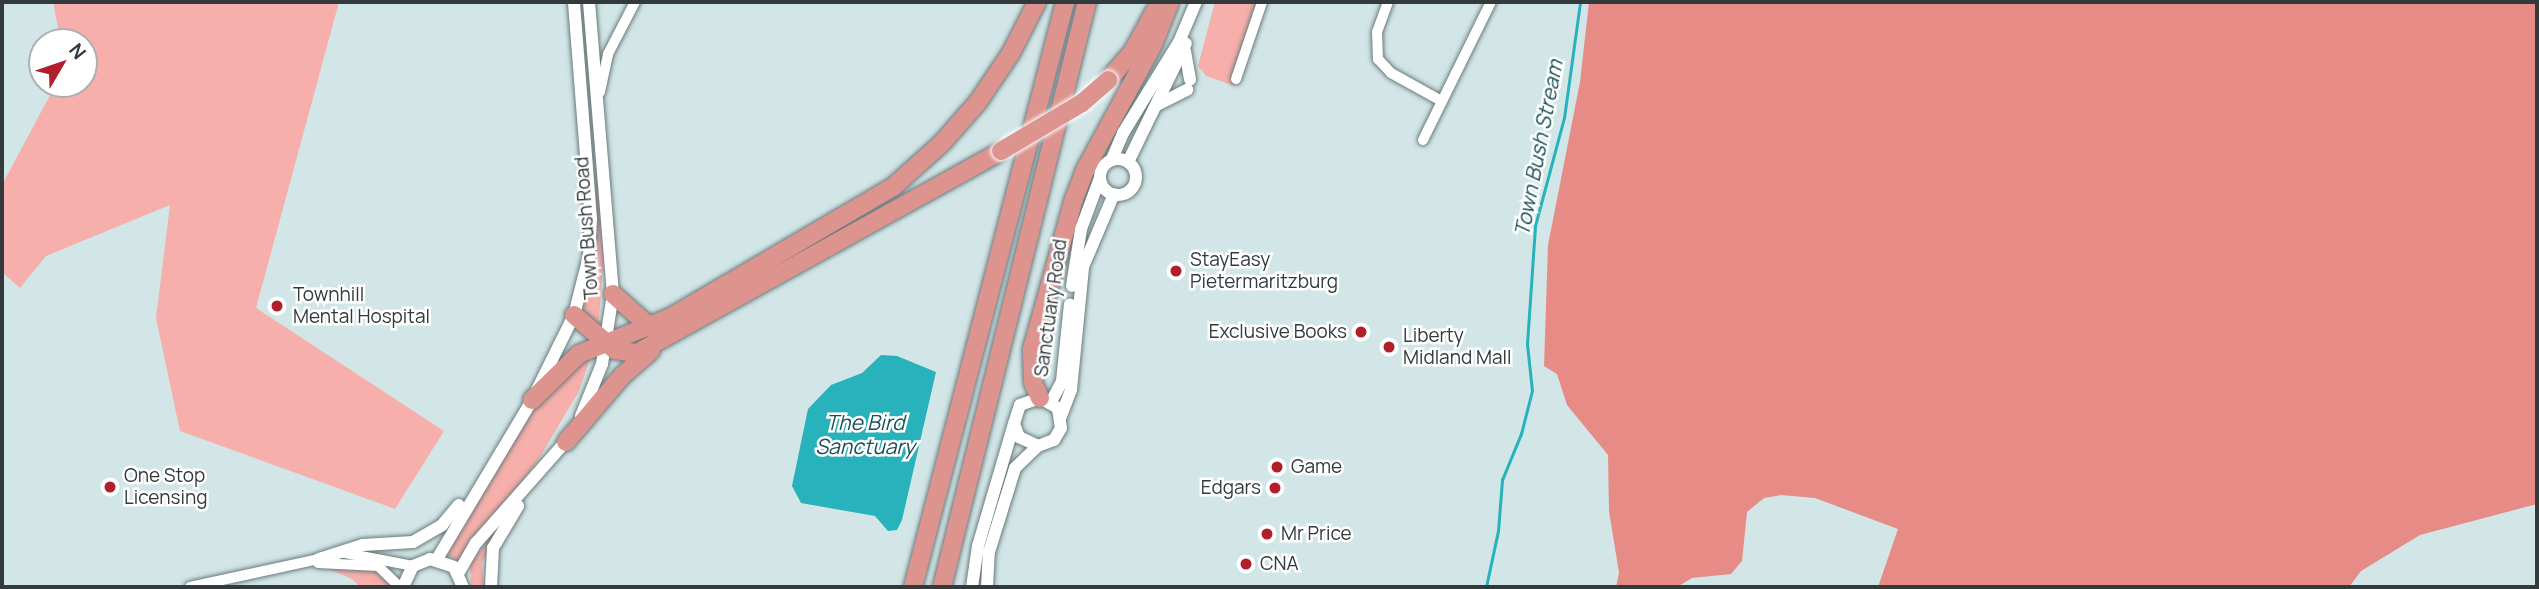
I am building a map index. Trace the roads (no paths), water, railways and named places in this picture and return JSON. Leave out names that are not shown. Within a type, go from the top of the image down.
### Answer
[{"type":"highway","points":[[532,400],[564,365],[607,341],[651,328],[806,240],[908,173],[978,102],[1011,53],[1037,2]]},
{"type":"highway","points":[[913,587],[1065,2]]},
{"type":"highway","points":[[942,587],[1087,2]]},
{"type":"highway","points":[[574,314],[615,350],[629,354],[673,335],[1082,103],[1108,80],[1133,51],[1160,2]]},
{"type":"highway","points":[[1045,400],[1033,382],[1032,349],[1074,199],[1085,170],[1153,45],[1170,2]]},
{"type":"highway","points":[[613,294],[651,328]]},
{"type":"highway","points":[[566,442],[632,366],[673,335]]},
{"type":"street","name":"Town Bush Road","points":[[459,572],[476,543],[524,493],[566,442],[586,408],[607,341],[613,294],[589,2]]},
{"type":"street","points":[[599,102],[608,54],[635,2]]},
{"type":"street","points":[[1112,159],[1128,162],[1136,173],[1135,184],[1126,193],[1114,194],[1100,178],[1103,167],[1112,159],[1123,133],[1170,58],[1196,2]]},
{"type":"street","points":[[1128,162],[1184,48],[1202,2]]},
{"type":"street","points":[[1236,79],[1262,2]]},
{"type":"street","points":[[1388,2],[1377,32],[1378,59],[1391,73],[1440,100]]},
{"type":"street","points":[[1423,140],[1440,100],[1491,2]]},
{"type":"street","name":"Town Bush Road","points":[[437,559],[479,483],[532,400],[574,314],[589,256],[591,219],[575,5]]},
{"type":"street","points":[[1153,108],[1189,85],[1184,48]]},
{"type":"street","name":"Sanctuary Road","points":[[1045,400],[1063,374],[1077,247],[1100,178]]},
{"type":"street","name":"Sanctuary Road","points":[[1061,416],[1072,390],[1083,267],[1114,194]]},
{"type":"street","points":[[969,587],[1020,405],[1045,400],[1061,416],[1059,434],[1038,446],[1015,468],[989,552],[987,587]]},
{"type":"street","points":[[1014,424],[1019,437],[1038,446]]},
{"type":"street","points":[[318,559],[341,549],[397,545],[428,535],[479,483]]},
{"type":"street","points":[[491,587],[494,548],[524,493]]},
{"type":"street","points":[[190,587],[318,559],[366,554],[413,566],[437,559],[459,572],[463,587]]},
{"type":"street","points":[[296,564],[367,563],[384,569],[401,587],[413,566]]},
{"type":"water","name":"The Bird Sanctuary","points":[[881,355],[897,356],[936,372],[902,520],[897,530],[888,531],[875,516],[801,503],[792,486],[808,409],[831,385],[862,373]]},
{"type":"waterway","name":"Town Bush Stream","points":[[1486,587],[1498,531],[1502,480],[1521,434],[1532,391],[1527,344],[1535,226],[1564,118],[1580,2]]},
{"type":"place","name":"StayEasy Pietermaritzburg","points":[[1176,271]]},
{"type":"place","name":"Townhill Mental Hospital","points":[[277,306]]},
{"type":"place","name":"Exclusive Books","points":[[1361,332]]},
{"type":"place","name":"Liberty Midland Mall","points":[[1389,347]]},
{"type":"place","name":"Game","points":[[1277,467]]},
{"type":"place","name":"One Stop Licensing","points":[[110,487]]},
{"type":"place","name":"Edgars","points":[[1275,488]]},
{"type":"place","name":"Mr Price","points":[[1267,534]]},
{"type":"place","name":"CNA","points":[[1246,564]]}]
